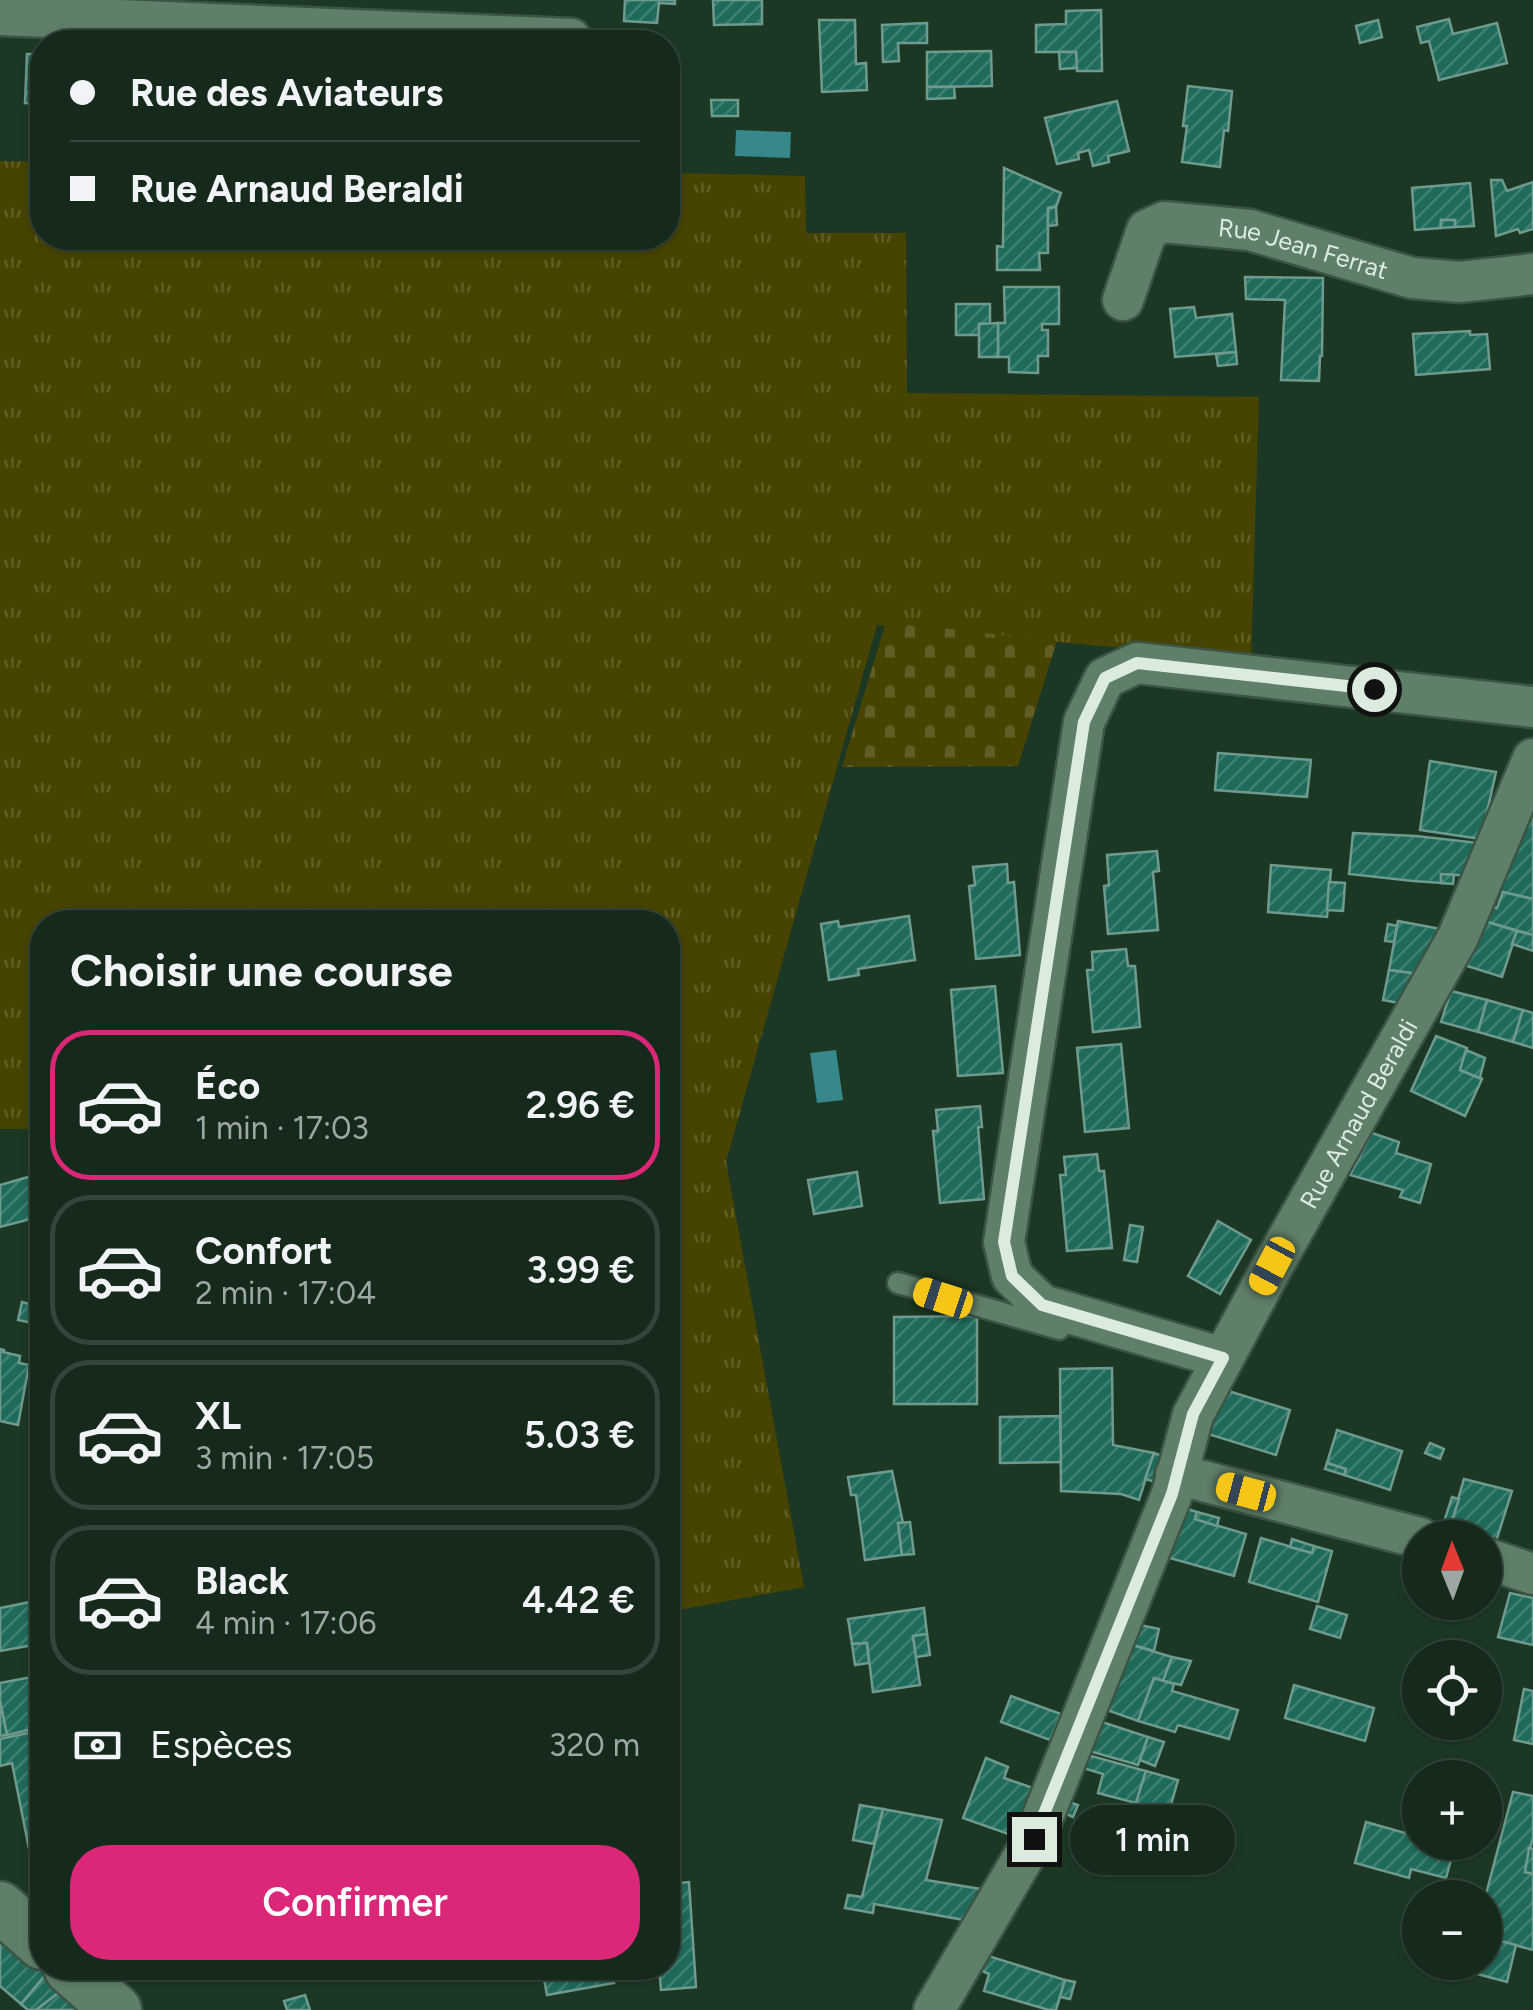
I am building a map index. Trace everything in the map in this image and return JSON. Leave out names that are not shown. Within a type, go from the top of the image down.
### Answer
[{"type":"street","points":[[0,15],[357,30]]},
{"type":"street","name":"Rue Jean Ferrat","points":[[1123,300],[1147,230],[1164,222],[1250,230],[1412,278],[1460,282],[1533,274]]},
{"type":"street","points":[[1219,1365],[1042,1305],[1012,1276],[1004,1242],[1084,722],[1105,678],[1137,663],[1533,707]]},
{"type":"street","name":"Rue Arnaud Beraldi","points":[[934,2010],[1034,1839],[1172,1494],[1193,1414],[1458,937],[1533,759]]},
{"type":"street","points":[[1176,1474],[1402,1533]]},
{"type":"street","points":[[1502,1564],[1533,1574]]},
{"type":"street","points":[[0,1907],[30,1933]]},
{"type":"street","points":[[82,1980],[116,2010]]},
{"type":"lane","points":[[898,1283],[943,1298],[1219,1365]]},
{"type":"green space","points":[[0,161],[30,162],[30,250],[680,250],[680,173],[805,176],[806,233],[906,233],[907,393],[1259,397],[1251,660],[877,625],[726,1162],[804,1587],[680,1610],[680,910],[30,910],[30,1129],[0,1129]]},
{"type":"green space","points":[[886,622],[1057,641],[1018,766],[842,767]]},
{"type":"water","points":[[736,130],[791,132],[790,158],[735,156]]},
{"type":"water","points":[[836,1050],[843,1100],[817,1103],[810,1053]]},
{"type":"building","points":[[625,0],[675,0],[675,4],[659,3],[657,23],[624,21]]},
{"type":"building","points":[[713,0],[762,0],[762,24],[714,25]]},
{"type":"building","points":[[1101,10],[1102,71],[1077,71],[1076,52],[1036,52],[1036,25],[1066,24],[1066,11]]},
{"type":"building","points":[[1449,19],[1453,34],[1497,23],[1507,63],[1439,80],[1429,41],[1421,43],[1417,27]]},
{"type":"building","points":[[819,20],[855,20],[856,64],[866,63],[867,90],[822,92]]},
{"type":"building","points":[[1378,20],[1382,37],[1360,43],[1356,26]]},
{"type":"building","points":[[927,23],[927,43],[898,43],[899,61],[883,62],[882,25]]},
{"type":"building","points":[[991,51],[992,86],[927,87],[927,52]]},
{"type":"building","points":[[1059,52],[1076,52],[1077,68],[1060,69]]},
{"type":"building","points":[[27,54],[30,54],[30,103],[25,103]]},
{"type":"building","points":[[1188,86],[1232,91],[1220,167],[1182,162]]},
{"type":"building","points":[[927,87],[954,87],[955,98],[927,99]]},
{"type":"building","points":[[711,100],[738,100],[738,116],[712,116]]},
{"type":"building","points":[[1117,101],[1129,151],[1108,156],[1109,162],[1093,166],[1089,150],[1078,153],[1079,159],[1057,164],[1045,118]]},
{"type":"building","points":[[1004,168],[1061,193],[1056,207],[1048,208],[1048,253],[1039,253],[1040,270],[997,270],[997,246],[1003,247]]},
{"type":"building","points":[[1491,180],[1502,180],[1507,191],[1533,182],[1533,229],[1496,236]]},
{"type":"building","points":[[1470,183],[1474,226],[1455,227],[1455,220],[1441,220],[1441,228],[1415,230],[1412,188]]},
{"type":"building","points":[[1056,207],[1057,225],[1048,226],[1048,208]]},
{"type":"building","points":[[1441,220],[1455,220],[1455,227],[1441,228]]},
{"type":"building","points":[[1245,277],[1323,278],[1319,381],[1281,380],[1285,300],[1246,299]]},
{"type":"building","points":[[1004,287],[1059,287],[1059,324],[1042,324],[1042,330],[1048,330],[1048,356],[1038,356],[1038,373],[1009,372],[1009,357],[998,357],[998,323],[1005,323]]},
{"type":"building","points":[[956,304],[990,304],[990,324],[979,324],[979,335],[956,335]]},
{"type":"building","points":[[1194,307],[1196,318],[1232,314],[1236,352],[1175,357],[1170,309]]},
{"type":"building","points":[[998,323],[998,357],[979,357],[979,324]]},
{"type":"building","points":[[1470,331],[1470,335],[1487,334],[1490,369],[1416,375],[1413,334]]},
{"type":"building","points":[[1236,352],[1237,364],[1218,366],[1216,354]]},
{"type":"building","points":[[1218,753],[1311,760],[1307,797],[1215,790]]},
{"type":"building","points":[[1430,761],[1496,772],[1481,839],[1420,830]]},
{"type":"building","points":[[1533,792],[1533,899],[1493,890]]},
{"type":"building","points":[[1353,833],[1479,843],[1471,876],[1441,874],[1441,883],[1413,881],[1349,874]]},
{"type":"building","points":[[1157,851],[1159,871],[1153,872],[1158,930],[1108,934],[1104,886],[1109,885],[1107,855]]},
{"type":"building","points":[[1007,864],[1008,883],[1014,882],[1020,955],[976,959],[969,886],[975,885],[973,867]]},
{"type":"building","points":[[1271,865],[1331,870],[1327,917],[1268,912]]},
{"type":"building","points":[[1441,874],[1454,875],[1453,884],[1441,883]]},
{"type":"building","points":[[1329,882],[1345,883],[1343,911],[1327,910]]},
{"type":"building","points":[[1503,892],[1533,899],[1533,935],[1481,920],[1491,907],[1497,908]]},
{"type":"building","points":[[909,916],[915,960],[858,969],[859,975],[829,980],[821,924],[838,921],[839,927]]},
{"type":"building","points":[[1398,921],[1446,930],[1425,975],[1389,970]]},
{"type":"building","points":[[1484,921],[1517,931],[1502,977],[1467,966]]},
{"type":"building","points":[[1388,924],[1397,926],[1394,942],[1385,941]]},
{"type":"building","points":[[1517,931],[1533,935],[1533,951],[1512,944]]},
{"type":"building","points":[[1126,949],[1128,966],[1135,966],[1140,1027],[1093,1032],[1087,970],[1093,970],[1092,952]]},
{"type":"building","points":[[1389,970],[1425,975],[1409,1005],[1383,1000]]},
{"type":"building","points":[[995,986],[1003,1073],[958,1076],[951,990]]},
{"type":"building","points":[[1451,991],[1487,1000],[1478,1032],[1441,1022]]},
{"type":"building","points":[[1487,1000],[1523,1010],[1513,1042],[1478,1032]]},
{"type":"building","points":[[1523,1010],[1533,1013],[1533,1048],[1513,1042]]},
{"type":"building","points":[[1436,1036],[1467,1048],[1460,1070],[1482,1079],[1465,1116],[1411,1091]]},
{"type":"building","points":[[1121,1044],[1129,1128],[1085,1132],[1077,1048]]},
{"type":"building","points":[[1466,1050],[1485,1058],[1482,1079],[1460,1070]]},
{"type":"building","points":[[980,1106],[984,1199],[940,1203],[933,1131],[938,1131],[936,1110]]},
{"type":"building","points":[[1372,1133],[1399,1142],[1396,1153],[1431,1164],[1420,1203],[1400,1197],[1403,1190],[1350,1175]]},
{"type":"building","points":[[1097,1154],[1099,1171],[1104,1171],[1112,1248],[1067,1251],[1060,1175],[1066,1175],[1064,1157]]},
{"type":"building","points":[[857,1172],[862,1206],[814,1214],[808,1180]]},
{"type":"building","points":[[30,1176],[30,1219],[0,1227],[0,1185]]},
{"type":"building","points":[[1218,1221],[1251,1240],[1220,1294],[1188,1276]]},
{"type":"building","points":[[1130,1225],[1143,1227],[1137,1262],[1124,1260]]},
{"type":"building","points":[[22,1302],[30,1304],[30,1322],[18,1320]]},
{"type":"building","points":[[977,1316],[977,1404],[894,1404],[894,1317]]},
{"type":"building","points":[[0,1349],[20,1356],[19,1363],[29,1365],[18,1425],[0,1421]]},
{"type":"building","points":[[1112,1368],[1113,1445],[1154,1453],[1139,1500],[1121,1494],[1061,1491],[1060,1369]]},
{"type":"building","points":[[1222,1389],[1290,1410],[1276,1455],[1208,1434]]},
{"type":"building","points":[[1060,1416],[1061,1462],[1000,1463],[1000,1417]]},
{"type":"building","points":[[1337,1430],[1402,1451],[1390,1490],[1344,1475],[1346,1469],[1327,1463]]},
{"type":"building","points":[[1430,1443],[1444,1449],[1440,1459],[1425,1453]]},
{"type":"building","points":[[1154,1453],[1165,1457],[1155,1482],[1145,1479]]},
{"type":"building","points":[[1327,1463],[1346,1469],[1344,1475],[1325,1469]]},
{"type":"building","points":[[892,1471],[903,1523],[898,1523],[902,1555],[865,1560],[856,1495],[851,1495],[848,1477]]},
{"type":"building","points":[[1464,1479],[1512,1491],[1502,1523],[1452,1520]]},
{"type":"building","points":[[1452,1497],[1459,1499],[1452,1520],[1445,1520]]},
{"type":"building","points":[[1182,1507],[1197,1512],[1195,1519],[1246,1534],[1234,1576],[1166,1557]]},
{"type":"building","points":[[1197,1512],[1219,1518],[1217,1526],[1195,1519]]},
{"type":"building","points":[[910,1522],[914,1554],[902,1555],[898,1523]]},
{"type":"building","points":[[1261,1538],[1312,1553],[1314,1546],[1332,1551],[1318,1602],[1249,1582]]},
{"type":"building","points":[[1292,1539],[1314,1546],[1312,1553],[1290,1547]]},
{"type":"building","points":[[1510,1593],[1533,1598],[1533,1645],[1498,1637]]},
{"type":"building","points":[[30,1602],[30,1646],[0,1651],[0,1608]]},
{"type":"building","points":[[1317,1606],[1347,1615],[1340,1638],[1310,1629]]},
{"type":"building","points":[[924,1608],[927,1634],[913,1636],[920,1685],[873,1692],[867,1643],[852,1644],[848,1619]]},
{"type":"building","points":[[1135,1624],[1159,1629],[1154,1651],[1129,1644]]},
{"type":"building","points":[[927,1634],[930,1655],[916,1657],[913,1636]]},
{"type":"building","points":[[867,1643],[869,1663],[855,1665],[852,1644]]},
{"type":"building","points":[[1129,1644],[1172,1657],[1163,1681],[1154,1678],[1138,1721],[1104,1709]]},
{"type":"building","points":[[1172,1657],[1191,1661],[1181,1685],[1163,1681]]},
{"type":"building","points":[[30,1677],[30,1730],[7,1735],[0,1683]]},
{"type":"building","points":[[1154,1678],[1174,1684],[1172,1691],[1238,1710],[1229,1739],[1178,1725],[1175,1732],[1138,1721]]},
{"type":"building","points":[[1294,1685],[1374,1708],[1365,1741],[1285,1718]]},
{"type":"building","points":[[1524,1689],[1533,1691],[1533,1744],[1514,1740]]},
{"type":"building","points":[[1011,1696],[1061,1714],[1050,1740],[1001,1722]]},
{"type":"building","points":[[0,1701],[7,1735],[0,1736]]},
{"type":"building","points":[[1099,1721],[1148,1737],[1138,1765],[1086,1750]]},
{"type":"building","points":[[30,1733],[30,1854],[12,1763],[0,1766],[0,1739]]},
{"type":"building","points":[[1148,1737],[1164,1742],[1155,1766],[1140,1760]]},
{"type":"building","points":[[1084,1754],[1146,1771],[1136,1803],[1098,1793],[1103,1774],[1080,1767]]},
{"type":"building","points":[[986,1758],[1008,1767],[1004,1778],[1033,1788],[1014,1836],[963,1818]]},
{"type":"building","points":[[1146,1771],[1178,1780],[1169,1812],[1136,1803]]},
{"type":"building","points":[[1513,1792],[1533,1796],[1533,1837],[1525,1872],[1533,1874],[1533,1950],[1502,1942],[1502,1880],[1490,1880],[1495,1860],[1502,1860],[1502,1834]]},
{"type":"building","points":[[1066,1801],[1078,1805],[1073,1817],[1062,1812]]},
{"type":"building","points":[[860,1805],[883,1809],[874,1844],[853,1840]]},
{"type":"building","points":[[883,1809],[942,1820],[926,1880],[987,1890],[970,1921],[874,1904],[873,1913],[845,1908],[848,1895],[862,1897]]},
{"type":"building","points":[[1366,1822],[1402,1832],[1402,1860],[1451,1860],[1446,1878],[1411,1869],[1409,1878],[1355,1863]]},
{"type":"building","points":[[1529,1848],[1533,1849],[1533,1874],[1525,1872]]},
{"type":"building","points":[[689,1882],[696,1987],[661,1990],[660,1980],[680,1980],[680,1883]]},
{"type":"building","points":[[0,1931],[30,1957],[30,1980],[41,1980],[21,2004],[0,1986]]},
{"type":"building","points":[[1502,1941],[1516,1945],[1507,1982],[1500,1980]]},
{"type":"building","points":[[982,1954],[1065,1980],[1056,2010],[984,1991],[989,1974],[973,1967]]},
{"type":"building","points":[[41,1980],[58,1980],[66,1987],[36,2010],[21,2004]]},
{"type":"building","points":[[544,1980],[613,1980],[614,1983],[547,1995]]},
{"type":"building","points":[[1065,1980],[1075,1982],[1070,1999],[1060,1997]]},
{"type":"building","points":[[66,1987],[84,2003],[77,2010],[36,2010]]},
{"type":"building","points":[[305,1995],[310,2010],[287,2010],[284,2001]]},
{"type":"route","points":[[1034,1839],[1172,1494],[1193,1414],[1223,1358],[1042,1305],[1012,1276],[1004,1242],[1084,722],[1105,678],[1137,663],[1374,689]]}]
